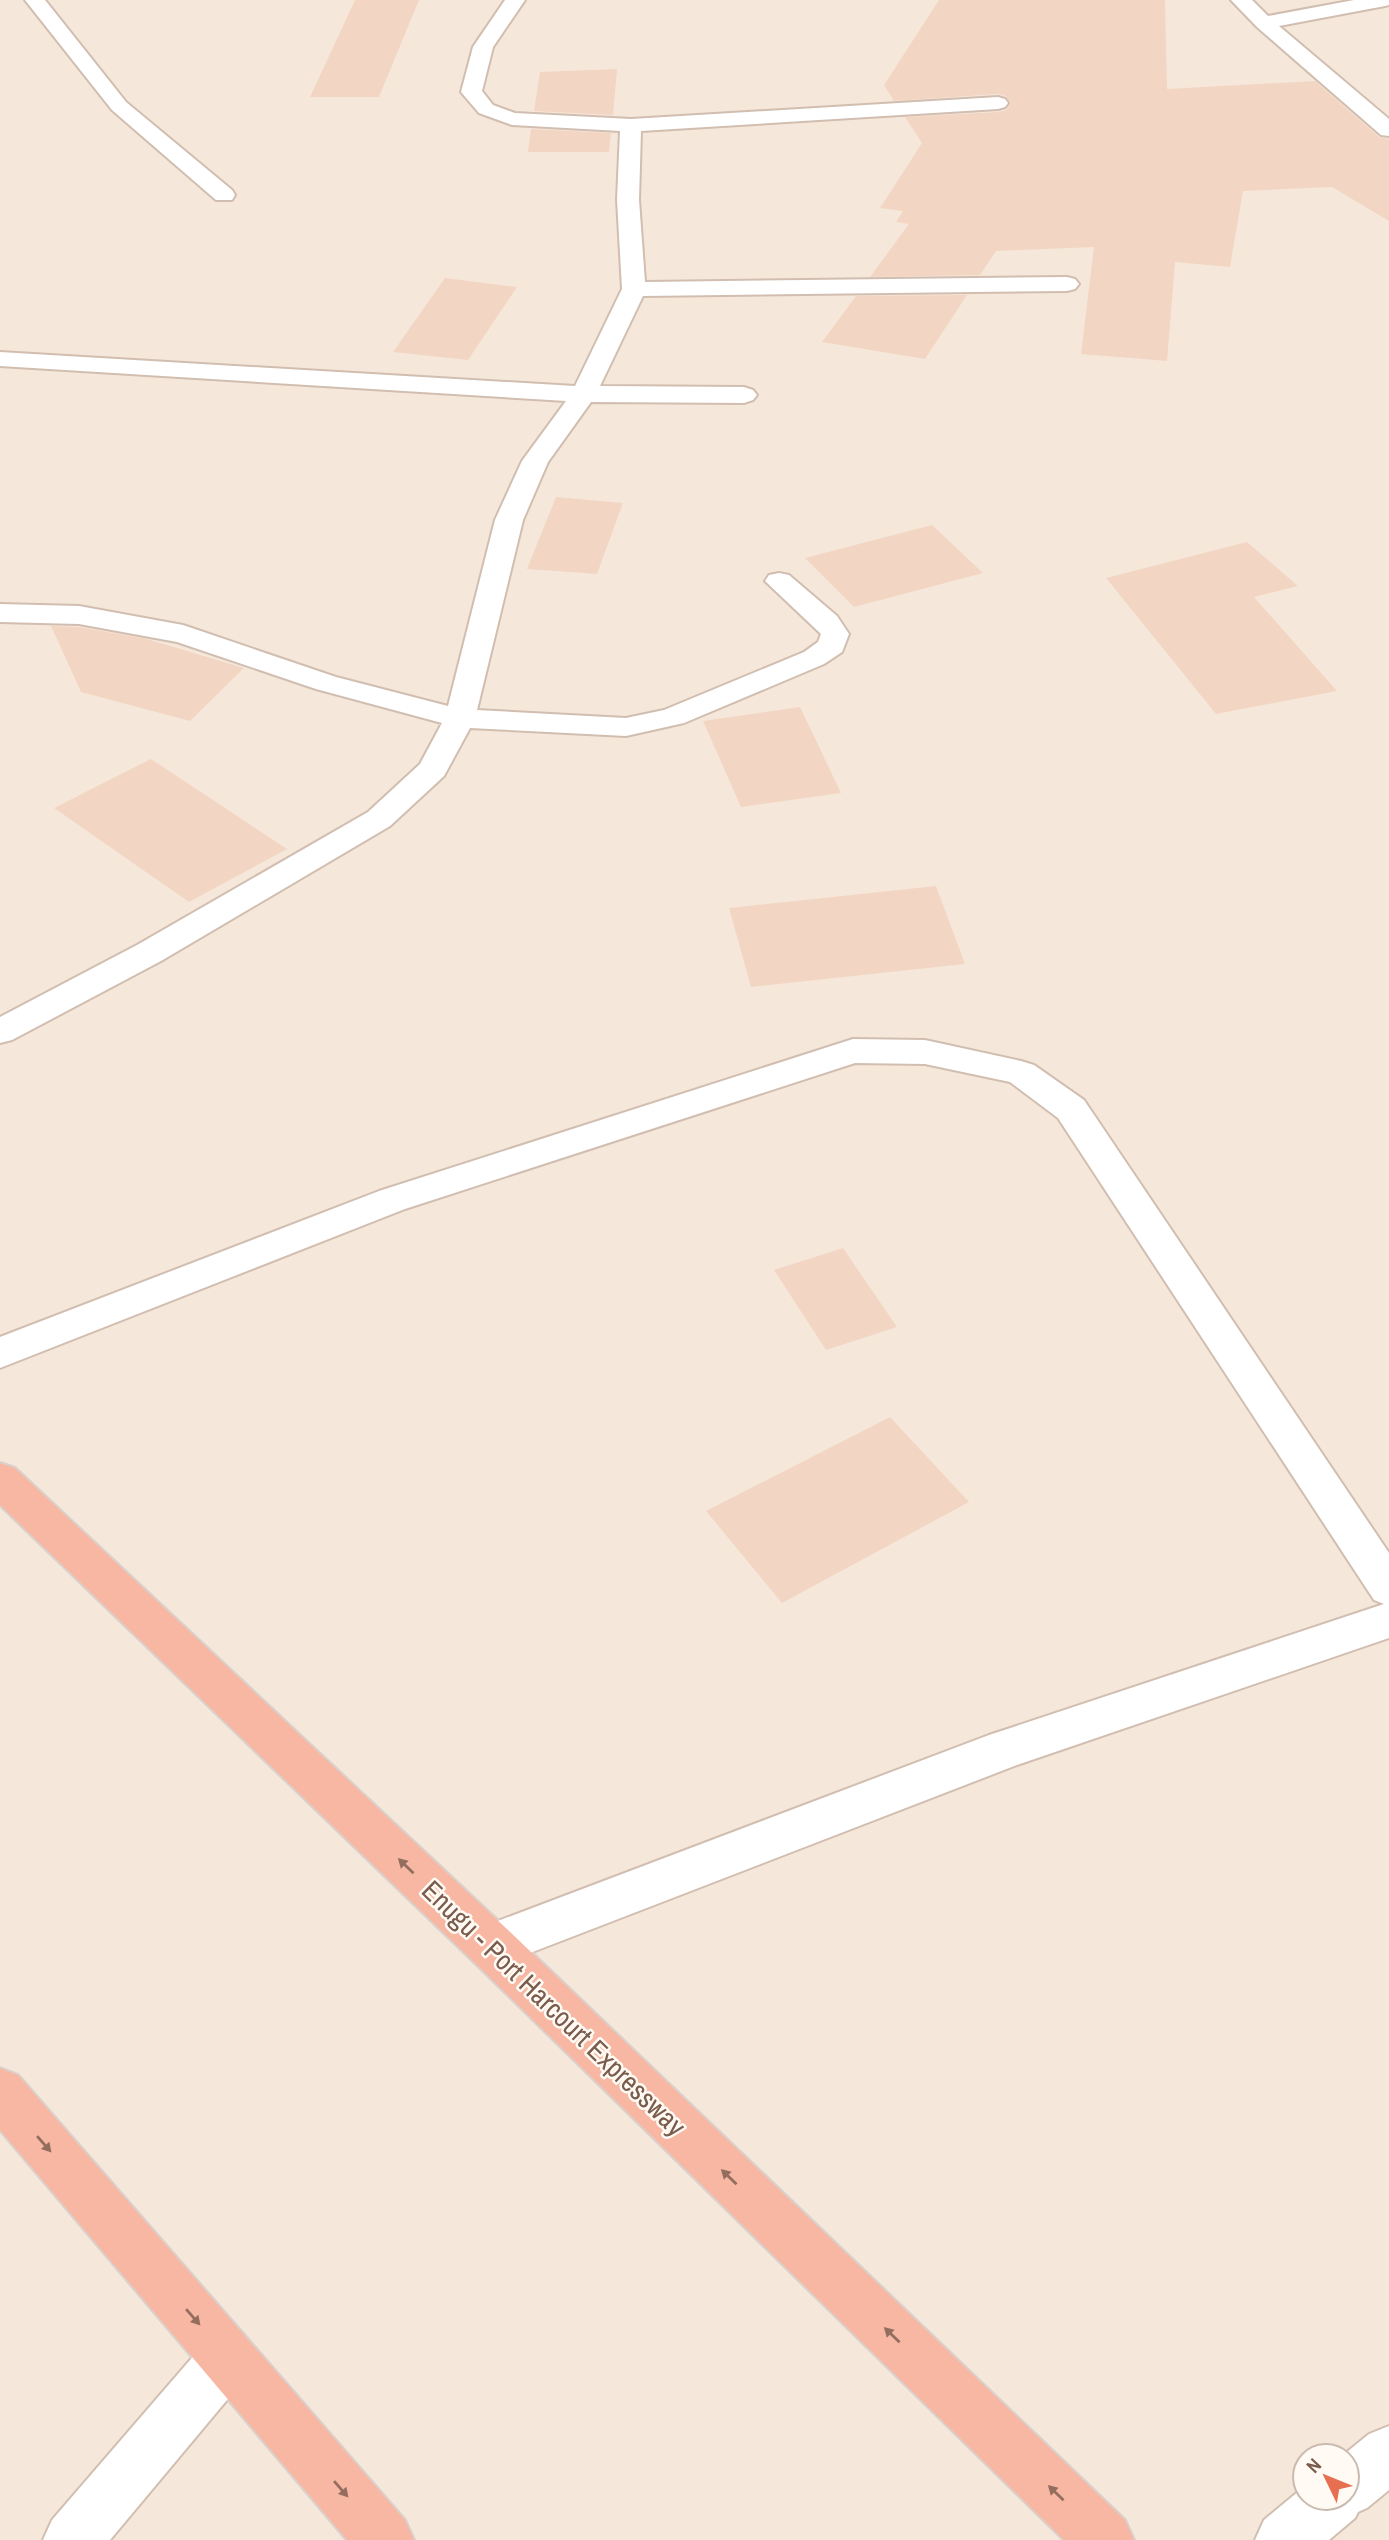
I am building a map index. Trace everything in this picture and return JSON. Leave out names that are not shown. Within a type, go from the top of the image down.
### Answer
[{"type":"highway","name":"Enugu - Port Harcourt Expressway","points":[[0,1479],[491,1946],[1105,2540]]},
{"type":"highway","points":[[0,2092],[385,2540]]},
{"type":"street","points":[[36,0],[120,106],[224,195]]},
{"type":"street","points":[[515,0],[483,47],[471,92],[486,109],[512,119],[631,125],[998,103]]},
{"type":"street","points":[[1241,0],[1264,23],[1389,130]]},
{"type":"street","points":[[1264,23],[1385,0]]},
{"type":"street","points":[[0,1032],[149,953],[380,819],[433,769],[460,718],[509,520],[536,461],[584,394],[634,289],[628,200],[631,125]]},
{"type":"street","points":[[634,289],[1067,284]]},
{"type":"street","points":[[0,359],[584,394],[744,395]]},
{"type":"street","points":[[0,612],[79,615],[183,634],[326,683],[460,718],[626,727],[673,717],[814,658],[832,646],[835,634],[827,621],[779,581]]},
{"type":"street","points":[[0,1353],[405,1196],[853,1051],[925,1052],[1021,1073],[1070,1109],[1389,1588]]},
{"type":"street","points":[[491,1946],[1005,1749],[1389,1620]]},
{"type":"street","points":[[72,2540],[228,2357]]},
{"type":"street","points":[[1361,2477],[1389,2454]]},
{"type":"street","points":[[1284,2540],[1318,2512]]},
{"type":"shaded area","points":[[0,0],[1389,0],[1389,2540],[0,2540]]},
{"type":"building","points":[[355,0],[419,0],[379,97],[310,97]]},
{"type":"building","points":[[939,0],[1165,0],[1167,89],[1315,81],[1379,137],[1389,139],[1389,221],[1332,187],[1243,191],[1230,267],[1175,262],[1167,361],[1081,354],[1094,247],[996,251],[980,275],[870,277],[909,224],[896,222],[903,211],[880,208],[922,143],[905,117],[998,112],[1006,110],[1011,103],[1006,96],[998,94],[894,101],[884,85]]},
{"type":"building","points":[[617,69],[613,115],[534,111],[540,72]]},
{"type":"building","points":[[531,129],[611,133],[609,152],[528,152]]},
{"type":"building","points":[[445,278],[517,287],[468,360],[393,352]]},
{"type":"building","points":[[967,295],[925,359],[822,342],[856,296]]},
{"type":"building","points":[[556,497],[623,503],[597,574],[527,569]]},
{"type":"building","points":[[932,525],[983,573],[854,607],[805,558]]},
{"type":"building","points":[[1247,542],[1298,586],[1254,597],[1337,691],[1216,714],[1106,578]]},
{"type":"building","points":[[51,626],[79,627],[147,639],[244,668],[190,721],[81,692]]},
{"type":"building","points":[[800,707],[841,793],[741,807],[703,721]]},
{"type":"building","points":[[151,759],[287,849],[189,902],[54,808]]},
{"type":"building","points":[[936,886],[965,964],[751,987],[729,908]]},
{"type":"building","points":[[843,1248],[897,1327],[826,1350],[774,1270]]},
{"type":"building","points":[[890,1417],[969,1502],[782,1603],[706,1511]]}]
